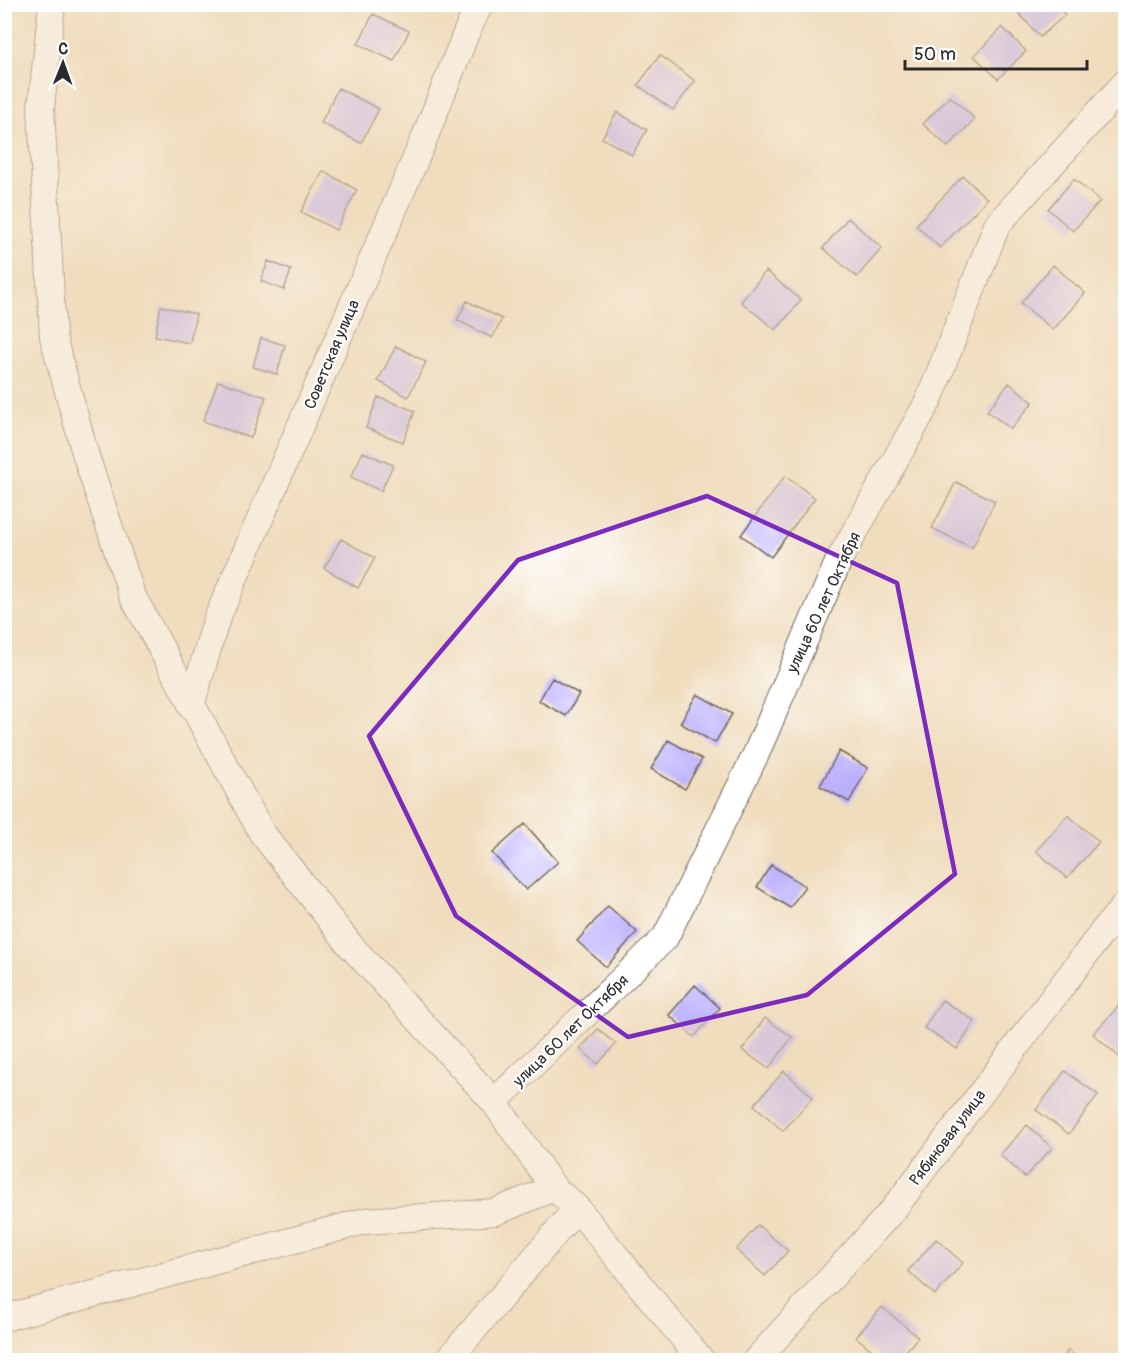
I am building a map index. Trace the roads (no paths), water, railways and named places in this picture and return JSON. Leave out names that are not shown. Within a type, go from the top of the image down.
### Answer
[{"type":"street","points":[[52,4],[41,108],[53,337],[86,456],[132,595],[262,833],[350,945],[494,1102],[554,1188],[577,1208],[701,1360]]},
{"type":"street","name":"Советская улица","points":[[191,706],[216,621],[480,4]]},
{"type":"street","name":"улица 60 лет Октября","points":[[494,1102],[665,938],[756,754],[839,560],[929,400],[997,225],[1125,82]]},
{"type":"street","name":"Рябиновая улица","points":[[756,1360],[893,1210],[1125,904]]},
{"type":"street","points":[[4,1318],[365,1221],[495,1212],[554,1188]]},
{"type":"street","points":[[448,1360],[577,1208]]}]
